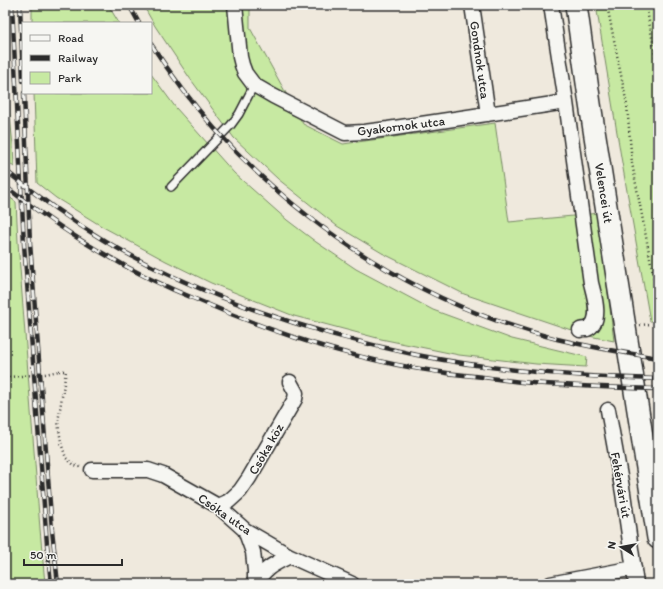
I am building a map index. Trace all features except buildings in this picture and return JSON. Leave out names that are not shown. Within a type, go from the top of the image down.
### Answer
[{"type":"main road","name":"Velencei út","points":[[576,5],[590,104],[658,538]]},
{"type":"street","points":[[235,5],[241,61],[245,73],[252,82]]},
{"type":"street","name":"Gondnok utca","points":[[472,5],[488,114]]},
{"type":"street","name":"Velencei út","points":[[551,5],[596,313],[595,320],[591,325],[580,330]]},
{"type":"street","name":"Gyakornok utca","points":[[252,82],[272,96],[345,133],[380,130],[566,102]]},
{"type":"street","name":"Csóka köz","points":[[218,506],[230,501],[240,491],[295,399],[296,393],[290,382]]},
{"type":"street","name":"Fehérvári út","points":[[608,410],[623,493],[636,584]]},
{"type":"street","name":"Csóka utca","points":[[92,470],[148,470],[163,475],[218,506],[245,530],[290,556],[352,584]]},
{"type":"street","points":[[245,530],[253,552],[256,584]]},
{"type":"street","points":[[256,584],[264,572],[277,562],[290,556]]},
{"type":"street","points":[[550,584],[634,568]]},
{"type":"lane","points":[[171,187],[231,125],[239,114],[252,82]]},
{"type":"path","points":[[607,5],[627,105],[632,163],[658,300]]},
{"type":"path","points":[[646,5],[655,54],[658,91]]},
{"type":"path","points":[[5,376],[9,377],[66,371],[58,422],[61,443],[66,458],[74,466],[92,470]]},
{"type":"green space","points":[[32,5],[108,5],[118,22],[32,22]]},
{"type":"green space","points":[[143,5],[250,5],[250,28],[303,124],[343,144],[495,123],[509,222],[598,213],[614,341],[589,336],[464,294],[382,253],[337,226],[278,179],[234,138],[189,77]]},
{"type":"green space","points":[[596,5],[658,5],[658,146],[653,147],[658,170],[658,321],[650,321]]},
{"type":"green space","points":[[5,71],[13,145],[14,167],[5,160]]},
{"type":"green space","points":[[152,75],[176,108],[234,173],[287,220],[356,269],[433,310],[512,339],[587,357],[586,367],[536,364],[459,355],[381,339],[294,316],[211,283],[166,261],[103,227],[56,198],[37,183],[34,94],[152,94]]},
{"type":"green space","points":[[5,194],[16,202],[45,584],[5,584]]},
{"type":"railway","points":[[12,5],[24,244],[51,584]]},
{"type":"railway","points":[[20,5],[22,56]]},
{"type":"railway","points":[[129,5],[138,22]]},
{"type":"railway","points":[[152,45],[197,108],[249,165],[287,199],[328,231],[370,259],[414,285],[508,325],[569,342],[658,358]]},
{"type":"railway","points":[[24,94],[30,243],[52,530],[58,584]]},
{"type":"railway","points":[[5,170],[79,225],[141,261],[178,279],[217,295],[297,324],[377,346],[447,361],[567,375],[658,379]]},
{"type":"railway","points":[[5,186],[67,231],[117,262],[140,274],[226,312],[305,341],[386,363],[440,372],[543,384],[658,389]]}]
